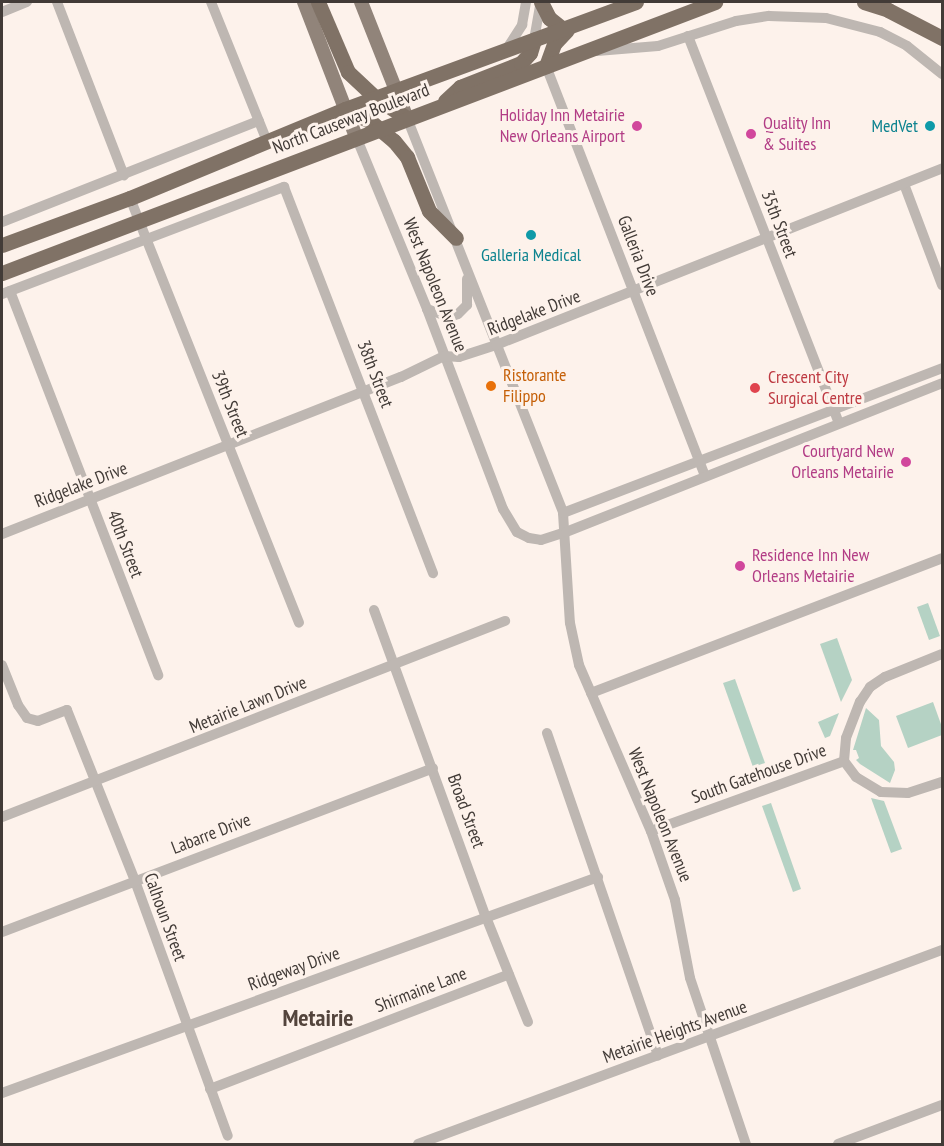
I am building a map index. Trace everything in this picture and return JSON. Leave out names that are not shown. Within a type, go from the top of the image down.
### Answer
[{"type":"highway","points":[[318,2],[348,72],[376,98],[407,118]]},
{"type":"highway","points":[[541,2],[549,18],[568,26],[557,39],[546,66]]},
{"type":"highway","name":"North Causeway Boulevard","points":[[2,245],[130,198],[345,109],[636,2]]},
{"type":"highway","name":"North Causeway Boulevard","points":[[2,271],[357,139],[380,128],[711,3],[723,2]]},
{"type":"highway","points":[[864,2],[912,22],[942,38]]},
{"type":"highway","points":[[912,22],[942,48]]},
{"type":"highway","points":[[441,105],[460,87],[521,63],[530,53],[534,40]]},
{"type":"highway","points":[[345,109],[380,128],[407,157],[429,211],[456,238]]},
{"type":"main road","name":"West Napoleon Avenue","points":[[304,2],[357,139]]},
{"type":"main road","name":"West Napoleon Avenue","points":[[361,3],[407,118]]},
{"type":"street","points":[[2,12],[27,2]]},
{"type":"street","points":[[57,2],[124,176]]},
{"type":"street","points":[[211,2],[267,141]]},
{"type":"street","points":[[534,40],[541,2]]},
{"type":"street","points":[[505,51],[522,25],[524,3]]},
{"type":"street","points":[[582,52],[658,46],[736,21],[769,16],[826,18],[880,32],[907,46],[942,74]]},
{"type":"street","name":"35th Street","points":[[688,36],[840,423]]},
{"type":"street","name":"Galleria Drive","points":[[546,66],[705,475]]},
{"type":"street","name":"West Napoleon Avenue","points":[[407,118],[563,513],[570,623],[579,665],[651,831],[675,900],[690,978],[746,1144]]},
{"type":"street","name":"North Causeway Boulevard","points":[[2,222],[124,176],[259,121]]},
{"type":"street","name":"West Napoleon Avenue","points":[[357,139],[427,309],[503,509],[517,532],[530,538],[541,540],[566,532]]},
{"type":"street","name":"Ridgelake Drive","points":[[2,534],[364,392],[444,356],[459,357],[496,345],[942,168]]},
{"type":"street","points":[[904,184],[942,285]]},
{"type":"street","name":"38th Street","points":[[146,238],[284,187],[432,573]]},
{"type":"street","name":"39th Street","points":[[130,198],[299,623]]},
{"type":"street","points":[[6,293],[146,238]]},
{"type":"street","points":[[427,309],[449,317],[458,315],[467,305],[468,287],[463,258]]},
{"type":"street","name":"40th Street","points":[[6,293],[90,499],[158,675]]},
{"type":"street","points":[[563,513],[699,459],[942,368]]},
{"type":"street","points":[[566,532],[942,383]]},
{"type":"street","points":[[591,693],[942,558]]},
{"type":"street","name":"Broad Street","points":[[374,610],[486,917],[528,1023]]},
{"type":"street","name":"Metairie Lawn Drive","points":[[2,817],[505,621]]},
{"type":"street","points":[[942,654],[885,677],[870,687],[860,702],[846,738],[844,761],[856,777],[881,792],[908,793],[942,782]]},
{"type":"street","name":"Calhoun Street","points":[[2,664],[18,705],[27,718],[38,721],[67,710],[135,881],[228,1136]]},
{"type":"street","points":[[548,733],[658,1055]]},
{"type":"street","name":"South Gatehouse Drive","points":[[651,831],[844,761]]},
{"type":"street","name":"Labarre Drive","points":[[2,932],[433,768]]},
{"type":"street","name":"Ridgeway Drive","points":[[2,1093],[598,877]]},
{"type":"street","name":"Metairie Heights Avenue","points":[[418,1144],[942,950]]},
{"type":"street","name":"Shirmaine Lane","points":[[210,1089],[509,974]]},
{"type":"street","points":[[838,1144],[942,1105]]},
{"type":"green space","points":[[928,603],[940,636],[929,640],[917,607]]},
{"type":"green space","points":[[837,638],[852,680],[841,702],[820,644]]},
{"type":"green space","points":[[735,679],[765,763],[753,767],[723,683]]},
{"type":"green space","points":[[933,702],[942,727],[942,735],[908,748],[896,716]]},
{"type":"green space","points":[[866,708],[879,720],[881,746],[894,762],[895,770],[890,783],[856,760],[859,758],[856,750],[853,750]]},
{"type":"green space","points":[[839,713],[830,736],[825,738],[818,722]]},
{"type":"green space","points":[[871,798],[884,801],[902,849],[891,853]]},
{"type":"green space","points":[[771,803],[801,889],[793,892],[762,806]]},
{"type":"place","name":"Holiday Inn Metairie New Orleans Airport","points":[[637,126]]},
{"type":"place","name":"MedVet","points":[[930,126]]},
{"type":"place","name":"Quality Inn & Suites","points":[[751,134]]},
{"type":"place","name":"Galleria Medical","points":[[531,235]]},
{"type":"place","name":"Ristorante Filippo","points":[[491,386]]},
{"type":"place","name":"Crescent City Surgical Centre","points":[[755,388]]},
{"type":"place","name":"Courtyard New Orleans Metairie","points":[[906,462]]},
{"type":"place","name":"Residence Inn New Orleans Metairie","points":[[740,566]]},
{"type":"district","name":"Metairie","points":[[318,1018]]}]
